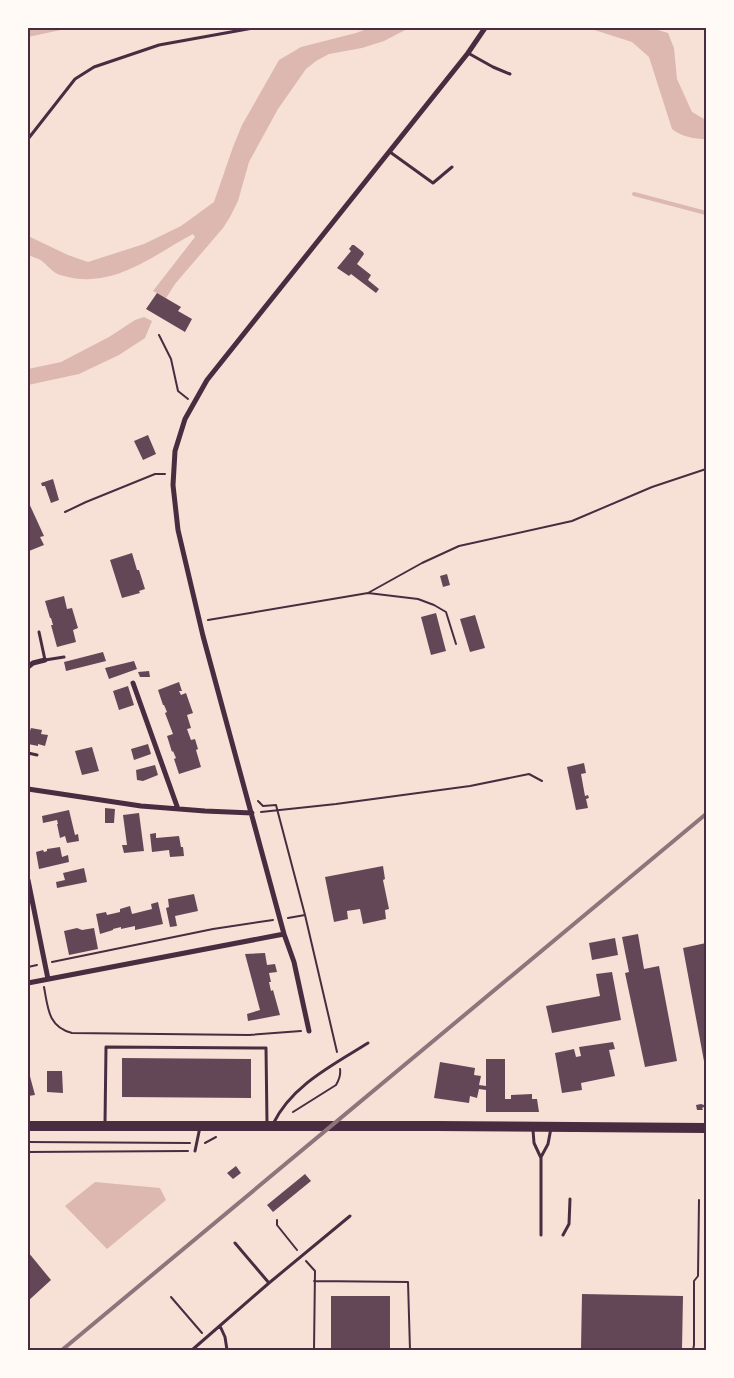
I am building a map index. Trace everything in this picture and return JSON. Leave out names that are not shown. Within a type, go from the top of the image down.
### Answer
[{"type":"main road","points":[[28,1126],[706,1128]]},
{"type":"street","points":[[309,1031],[294,962],[284,934],[203,636],[178,530],[173,485],[174,451],[185,420],[207,380],[390,152],[468,53],[485,28]]},
{"type":"street","points":[[28,667],[33,663],[45,660]]},
{"type":"street","points":[[133,683],[178,809]]},
{"type":"street","points":[[28,789],[141,806],[252,813]]},
{"type":"street","points":[[28,880],[45,964],[45,979]]},
{"type":"street","points":[[28,983],[284,934]]},
{"type":"lane","points":[[28,139],[75,79],[94,67],[159,45],[237,29],[253,28]]},
{"type":"lane","points":[[468,53],[510,74]]},
{"type":"lane","points":[[390,152],[433,183],[452,167]]},
{"type":"lane","points":[[39,632],[45,660],[64,657]]},
{"type":"lane","points":[[28,753],[37,755]]},
{"type":"lane","points":[[269,1126],[300,1088],[368,1043]]},
{"type":"lane","points":[[105,1126],[106,1047],[126,1047],[266,1048],[269,1126]]},
{"type":"lane","points":[[195,1151],[200,1126]]},
{"type":"lane","points":[[533,1127],[534,1143],[541,1158],[541,1235]]},
{"type":"lane","points":[[541,1158],[548,1144],[551,1127]]},
{"type":"lane","points":[[563,1235],[569,1224],[570,1200]]},
{"type":"lane","points":[[192,1350],[350,1216]]},
{"type":"lane","points":[[235,1243],[269,1283]]},
{"type":"lane","points":[[220,1326],[225,1337],[227,1350]]},
{"type":"path","points":[[160,334],[171,359],[178,391],[194,404]]},
{"type":"path","points":[[368,593],[422,563],[459,546],[572,520],[652,487],[706,469]]},
{"type":"path","points":[[65,512],[155,474],[173,474]]},
{"type":"path","points":[[200,621],[368,593],[418,599],[434,605],[446,612],[456,644]]},
{"type":"path","points":[[252,813],[461,788],[528,774],[542,781]]},
{"type":"path","points":[[257,800],[263,806],[276,805],[305,915],[341,1073],[336,1085],[293,1112]]},
{"type":"path","points":[[28,967],[213,929],[305,915]]},
{"type":"path","points":[[45,979],[49,1015],[55,1025],[64,1031],[72,1033],[249,1035],[309,1031]]},
{"type":"path","points":[[28,1142],[205,1144],[214,1138]]},
{"type":"path","points":[[28,1152],[195,1151]]},
{"type":"path","points":[[693,1350],[694,1281],[698,1276],[699,1200]]},
{"type":"path","points":[[277,1220],[277,1225],[314,1271],[314,1350]]},
{"type":"path","points":[[314,1281],[408,1282],[410,1350]]},
{"type":"path","points":[[171,1297],[206,1338]]},
{"type":"shaded area","points":[[28,28],[70,28],[28,37]]},
{"type":"shaded area","points":[[369,28],[409,28],[384,41],[362,48],[329,54],[306,69],[278,109],[249,162],[238,201],[230,217],[223,228],[175,284],[166,298],[153,291],[195,237],[193,234],[130,269],[97,279],[79,279],[57,274],[40,260],[28,255],[28,236],[68,255],[88,262],[144,244],[181,226],[214,202],[242,125],[279,60],[301,47]]},
{"type":"shaded area","points":[[588,28],[651,28],[668,33],[674,48],[677,79],[692,112],[706,120],[706,139],[689,137],[672,129],[649,57],[632,42]]},
{"type":"shaded area","points":[[144,317],[152,321],[145,338],[119,355],[79,374],[28,385],[28,369],[61,362],[109,337],[135,320]]},
{"type":"shaded area","points":[[95,1182],[160,1188],[166,1200],[107,1249],[65,1206]]},
{"type":"building","points":[[352,245],[364,254],[357,264],[371,275],[368,280],[379,289],[376,293],[351,274],[349,276],[337,268],[351,251],[349,249]]},
{"type":"building","points":[[157,293],[181,307],[178,311],[192,319],[185,332],[146,309]]},
{"type":"building","points":[[148,435],[156,454],[143,460],[134,441]]},
{"type":"building","points":[[53,479],[59,500],[51,503],[45,486],[42,486],[41,483]]},
{"type":"building","points":[[28,501],[44,536],[40,537],[44,545],[29,551],[28,549]]},
{"type":"building","points":[[132,553],[145,589],[139,591],[140,593],[122,598],[110,560]]},
{"type":"building","points":[[447,574],[450,585],[443,587],[440,576]]},
{"type":"building","points":[[64,596],[67,609],[72,608],[78,628],[73,630],[76,642],[57,647],[51,625],[53,625],[45,601]]},
{"type":"building","points":[[436,613],[446,651],[431,655],[421,617]]},
{"type":"building","points":[[475,615],[485,648],[470,652],[460,619]]},
{"type":"building","points":[[103,652],[106,661],[66,671],[64,662]]},
{"type":"building","points":[[134,661],[137,669],[109,679],[105,668]]},
{"type":"building","points":[[149,671],[150,677],[140,677],[138,672]]},
{"type":"building","points":[[179,682],[182,691],[179,691],[181,695],[186,693],[193,713],[187,715],[191,728],[187,729],[191,740],[195,739],[201,767],[179,774],[174,759],[176,758],[167,736],[173,734],[158,690]]},
{"type":"building","points":[[128,686],[134,705],[119,710],[113,691]]},
{"type":"building","points":[[31,728],[42,730],[41,734],[48,735],[45,746],[28,744],[28,730],[30,731]]},
{"type":"building","points":[[148,744],[151,754],[134,760],[131,749]]},
{"type":"building","points":[[92,747],[99,771],[82,775],[75,751]]},
{"type":"building","points":[[584,763],[586,773],[581,774],[585,796],[588,795],[589,798],[586,799],[588,808],[576,810],[567,767]]},
{"type":"building","points":[[155,765],[158,775],[143,781],[137,780],[136,770]]},
{"type":"building","points":[[105,808],[115,809],[114,823],[105,823]]},
{"type":"building","points":[[69,810],[75,835],[78,834],[79,841],[67,843],[65,836],[60,838],[57,820],[43,823],[42,816]]},
{"type":"building","points":[[139,813],[144,851],[124,853],[122,845],[127,845],[123,815]]},
{"type":"building","points":[[156,833],[156,838],[179,836],[184,856],[170,857],[169,850],[152,852],[150,834]]},
{"type":"building","points":[[60,847],[62,857],[68,855],[69,862],[39,869],[36,852],[43,850],[44,852],[47,849]]},
{"type":"building","points":[[383,866],[385,879],[383,880],[389,909],[385,910],[386,919],[363,924],[360,909],[347,911],[348,919],[334,922],[325,877]]},
{"type":"building","points":[[84,868],[87,882],[57,888],[56,882],[65,880],[63,873]]},
{"type":"building","points":[[194,894],[198,911],[175,916],[177,926],[170,927],[166,908],[169,907],[168,899]]},
{"type":"building","points":[[158,902],[163,924],[135,930],[135,926],[121,929],[121,927],[100,934],[96,914],[106,912],[107,915],[120,912],[120,909],[130,906],[132,914],[152,909],[151,904]]},
{"type":"building","points":[[77,928],[82,930],[94,928],[98,949],[69,955],[64,931]]},
{"type":"building","points":[[638,934],[644,969],[659,966],[677,1061],[645,1067],[625,973],[629,972],[622,937]]},
{"type":"building","points":[[615,938],[618,955],[592,960],[589,943]]},
{"type":"building","points":[[706,943],[706,1072],[683,948]]},
{"type":"building","points":[[265,953],[267,965],[275,964],[277,972],[269,973],[271,982],[269,982],[280,1015],[248,1021],[247,1014],[260,1010],[245,954]]},
{"type":"building","points":[[612,972],[621,1020],[552,1033],[546,1006],[600,996],[596,974]]},
{"type":"building","points":[[613,1042],[615,1049],[609,1050],[615,1076],[581,1083],[582,1090],[562,1093],[555,1053],[574,1049],[576,1057],[581,1056],[579,1047]]},
{"type":"building","points":[[122,1058],[251,1059],[251,1098],[122,1097]]},
{"type":"building","points":[[486,1059],[505,1059],[505,1099],[511,1099],[511,1095],[532,1094],[532,1099],[537,1099],[539,1112],[486,1112],[486,1090],[479,1089],[477,1098],[470,1096],[469,1103],[434,1098],[440,1062],[475,1068],[474,1075],[481,1076],[479,1085],[486,1086]]},
{"type":"building","points":[[28,1069],[35,1095],[28,1096]]},
{"type":"building","points":[[47,1071],[62,1071],[63,1093],[47,1092]]},
{"type":"building","points":[[696,1105],[704,1105],[703,1110],[697,1110]]},
{"type":"building","points":[[236,1166],[241,1173],[233,1179],[227,1173]]},
{"type":"building","points":[[305,1174],[311,1181],[273,1212],[267,1205]]},
{"type":"building","points":[[28,1252],[51,1280],[28,1301]]},
{"type":"building","points":[[582,1294],[683,1296],[682,1349],[581,1348]]},
{"type":"building","points":[[331,1296],[390,1296],[390,1348],[331,1348]]},
{"type":"waterway","points":[[634,194],[706,213]]},
{"type":"railway","points":[[62,1350],[706,814]]}]
